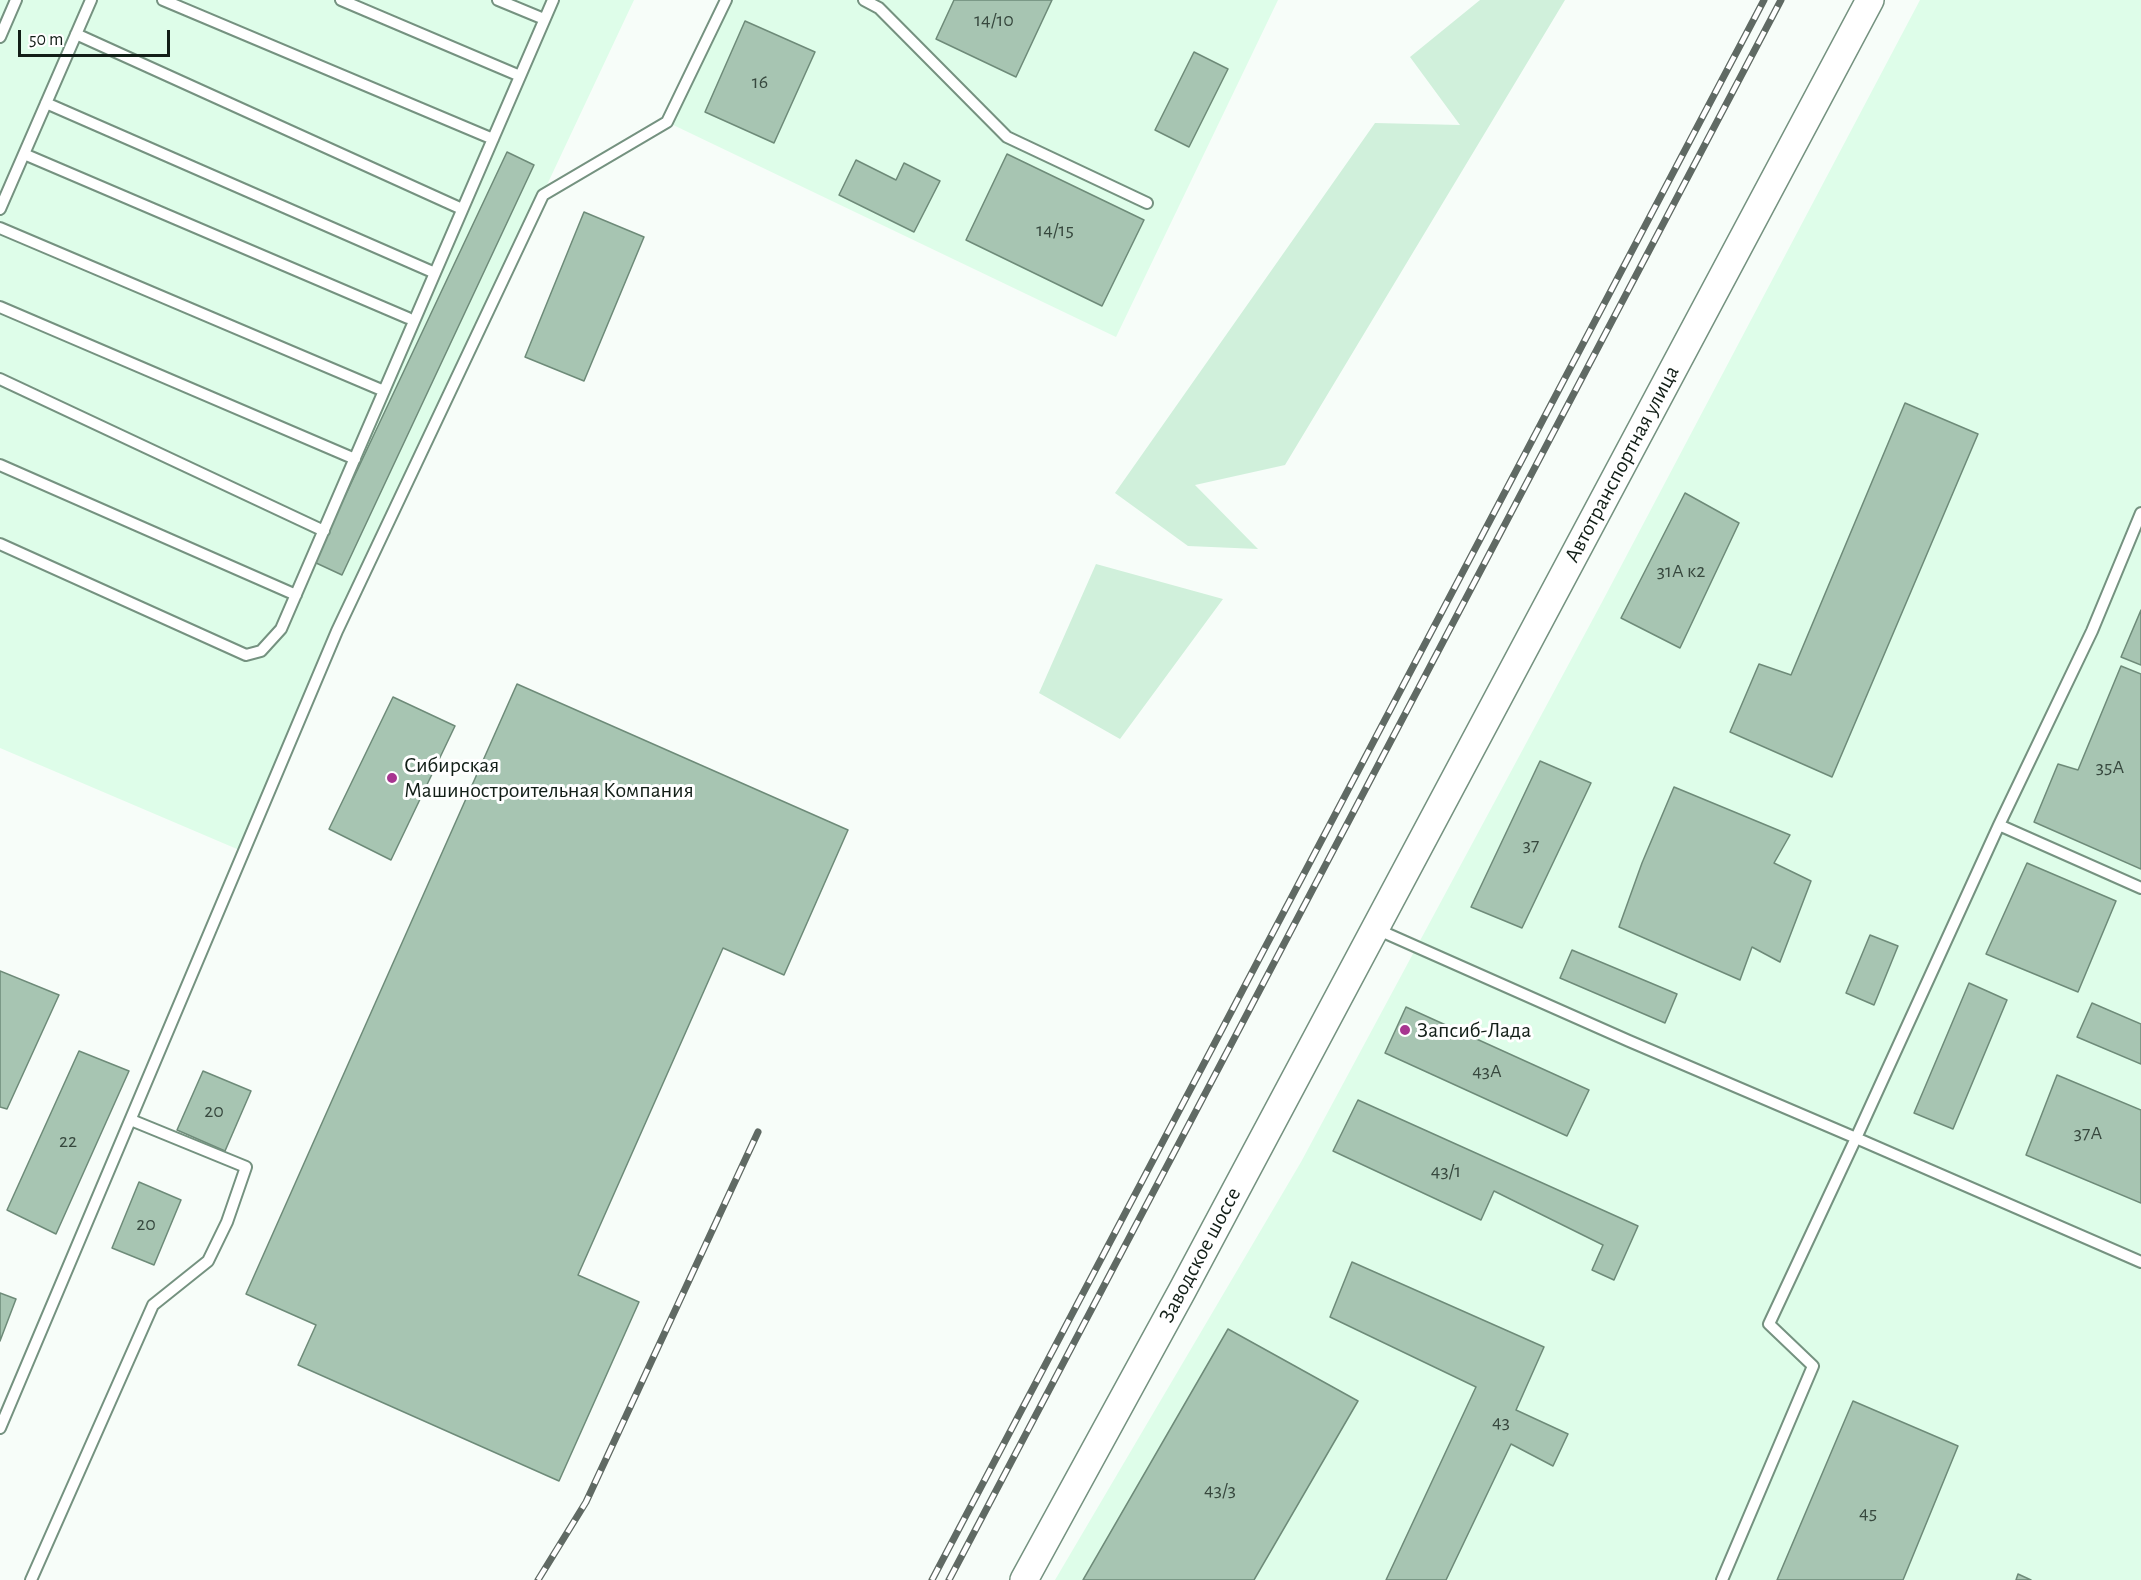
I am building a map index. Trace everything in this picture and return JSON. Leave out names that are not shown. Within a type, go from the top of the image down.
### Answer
[{"type":"main road","name":"Автотранспортная улица","points":[[1374,928],[1870,0]]},
{"type":"main road","name":"Заводское шоссе","points":[[1024,1580],[1182,1291],[1374,928]]},
{"type":"lane","points":[[0,37],[15,0]]},
{"type":"lane","points":[[0,209],[91,0]]},
{"type":"lane","points":[[163,0],[493,139]]},
{"type":"lane","points":[[341,0],[520,76]]},
{"type":"lane","points":[[498,0],[544,19]]},
{"type":"lane","points":[[0,544],[246,655],[261,651],[281,629],[553,0]]},
{"type":"lane","points":[[0,1428],[337,632],[543,195],[667,122],[726,0]]},
{"type":"lane","points":[[864,0],[879,8],[1007,137],[1147,203]]},
{"type":"lane","points":[[76,34],[462,209]]},
{"type":"lane","points":[[46,103],[435,273]]},
{"type":"lane","points":[[24,154],[408,318]]},
{"type":"lane","points":[[0,228],[384,391]]},
{"type":"lane","points":[[0,307],[355,459]]},
{"type":"lane","points":[[0,379],[324,531]]},
{"type":"lane","points":[[0,465],[296,595]]},
{"type":"lane","points":[[1722,1580],[1813,1366],[1769,1324],[1999,825],[2092,632],[2141,513]]},
{"type":"lane","points":[[1999,825],[2141,888]]},
{"type":"lane","points":[[1374,928],[2141,1262]]},
{"type":"lane","points":[[31,1580],[153,1305],[208,1261],[227,1222],[246,1167],[131,1120]]},
{"type":"shaded area","points":[[0,0],[634,0],[337,631],[244,852],[0,748]]},
{"type":"shaded area","points":[[726,0],[1278,0],[1116,337],[667,122]]},
{"type":"shaded area","points":[[1480,0],[1565,0],[1285,465],[1195,485],[1258,549],[1188,546],[1115,493],[1375,123],[1460,125],[1410,57]]},
{"type":"shaded area","points":[[1920,0],[2141,0],[2141,1580],[1055,1580],[1301,1162],[1601,604]]},
{"type":"shaded area","points":[[1096,564],[1223,599],[1120,739],[1039,693]]},
{"type":"building","points":[[954,0],[1052,0],[1016,77],[936,39]]},
{"type":"building","points":[[745,21],[815,52],[774,143],[705,112]]},
{"type":"building","points":[[1194,52],[1228,69],[1189,147],[1155,130]]},
{"type":"building","points":[[507,152],[534,165],[342,575],[314,562]]},
{"type":"building","points":[[1007,154],[1144,220],[1102,306],[966,240]]},
{"type":"building","points":[[856,160],[896,180],[904,163],[940,181],[914,232],[839,195]]},
{"type":"building","points":[[584,212],[644,237],[584,381],[525,357]]},
{"type":"building","points":[[1905,403],[1978,434],[1832,777],[1730,732],[1759,664],[1791,675]]},
{"type":"building","points":[[1685,493],[1739,523],[1680,648],[1621,618]]},
{"type":"building","points":[[2141,610],[2141,665],[2121,657]]},
{"type":"building","points":[[2121,666],[2141,674],[2141,869],[2034,822],[2058,764],[2078,770]]},
{"type":"building","points":[[517,684],[848,830],[784,975],[723,948],[578,1275],[639,1302],[559,1481],[298,1365],[316,1325],[246,1294]]},
{"type":"building","name":"Сибирская Машиностроительная Компания","points":[[393,697],[455,726],[391,860],[329,829]]},
{"type":"building","points":[[1540,761],[1591,783],[1522,928],[1471,907]]},
{"type":"building","points":[[1674,787],[1790,835],[1774,863],[1811,881],[1780,962],[1752,947],[1740,980],[1619,927],[1642,863]]},
{"type":"building","points":[[2027,863],[2116,901],[2078,992],[1986,954]]},
{"type":"building","points":[[1870,935],[1898,946],[1874,1005],[1846,993]]},
{"type":"building","points":[[1572,950],[1677,994],[1665,1023],[1560,978]]},
{"type":"building","points":[[0,971],[59,995],[7,1109],[0,1107]]},
{"type":"building","points":[[1969,983],[2007,1000],[1953,1129],[1914,1113]]},
{"type":"building","points":[[2092,1003],[2141,1024],[2141,1064],[2077,1037]]},
{"type":"building","points":[[1406,1007],[1589,1090],[1567,1136],[1385,1053]]},
{"type":"building","points":[[79,1051],[129,1071],[56,1234],[7,1210]]},
{"type":"building","points":[[203,1071],[251,1091],[225,1151],[177,1130]]},
{"type":"building","points":[[2057,1075],[2141,1110],[2141,1203],[2026,1155]]},
{"type":"building","points":[[1358,1100],[1638,1226],[1614,1280],[1592,1270],[1603,1245],[1494,1191],[1481,1220],[1333,1151]]},
{"type":"building","points":[[139,1182],[181,1200],[154,1265],[112,1248]]},
{"type":"building","points":[[1352,1262],[1544,1347],[1516,1410],[1568,1434],[1553,1466],[1511,1444],[1446,1580],[1386,1580],[1476,1387],[1330,1317]]},
{"type":"building","points":[[0,1293],[16,1299],[0,1341]]},
{"type":"building","points":[[1228,1329],[1358,1401],[1254,1580],[1083,1580]]},
{"type":"building","points":[[1853,1401],[1958,1446],[1903,1580],[1777,1580]]},
{"type":"building","points":[[2018,1574],[2031,1580],[2016,1580]]},
{"type":"railway","points":[[932,1580],[1764,0]]},
{"type":"railway","points":[[949,1580],[1781,0]]},
{"type":"railway","points":[[538,1580],[586,1502],[758,1132]]},
{"type":"place","name":"Сибирская Машиностроительная Компания","points":[[392,778]]},
{"type":"place","name":"Запсиб-Лада","points":[[1405,1030]]}]
